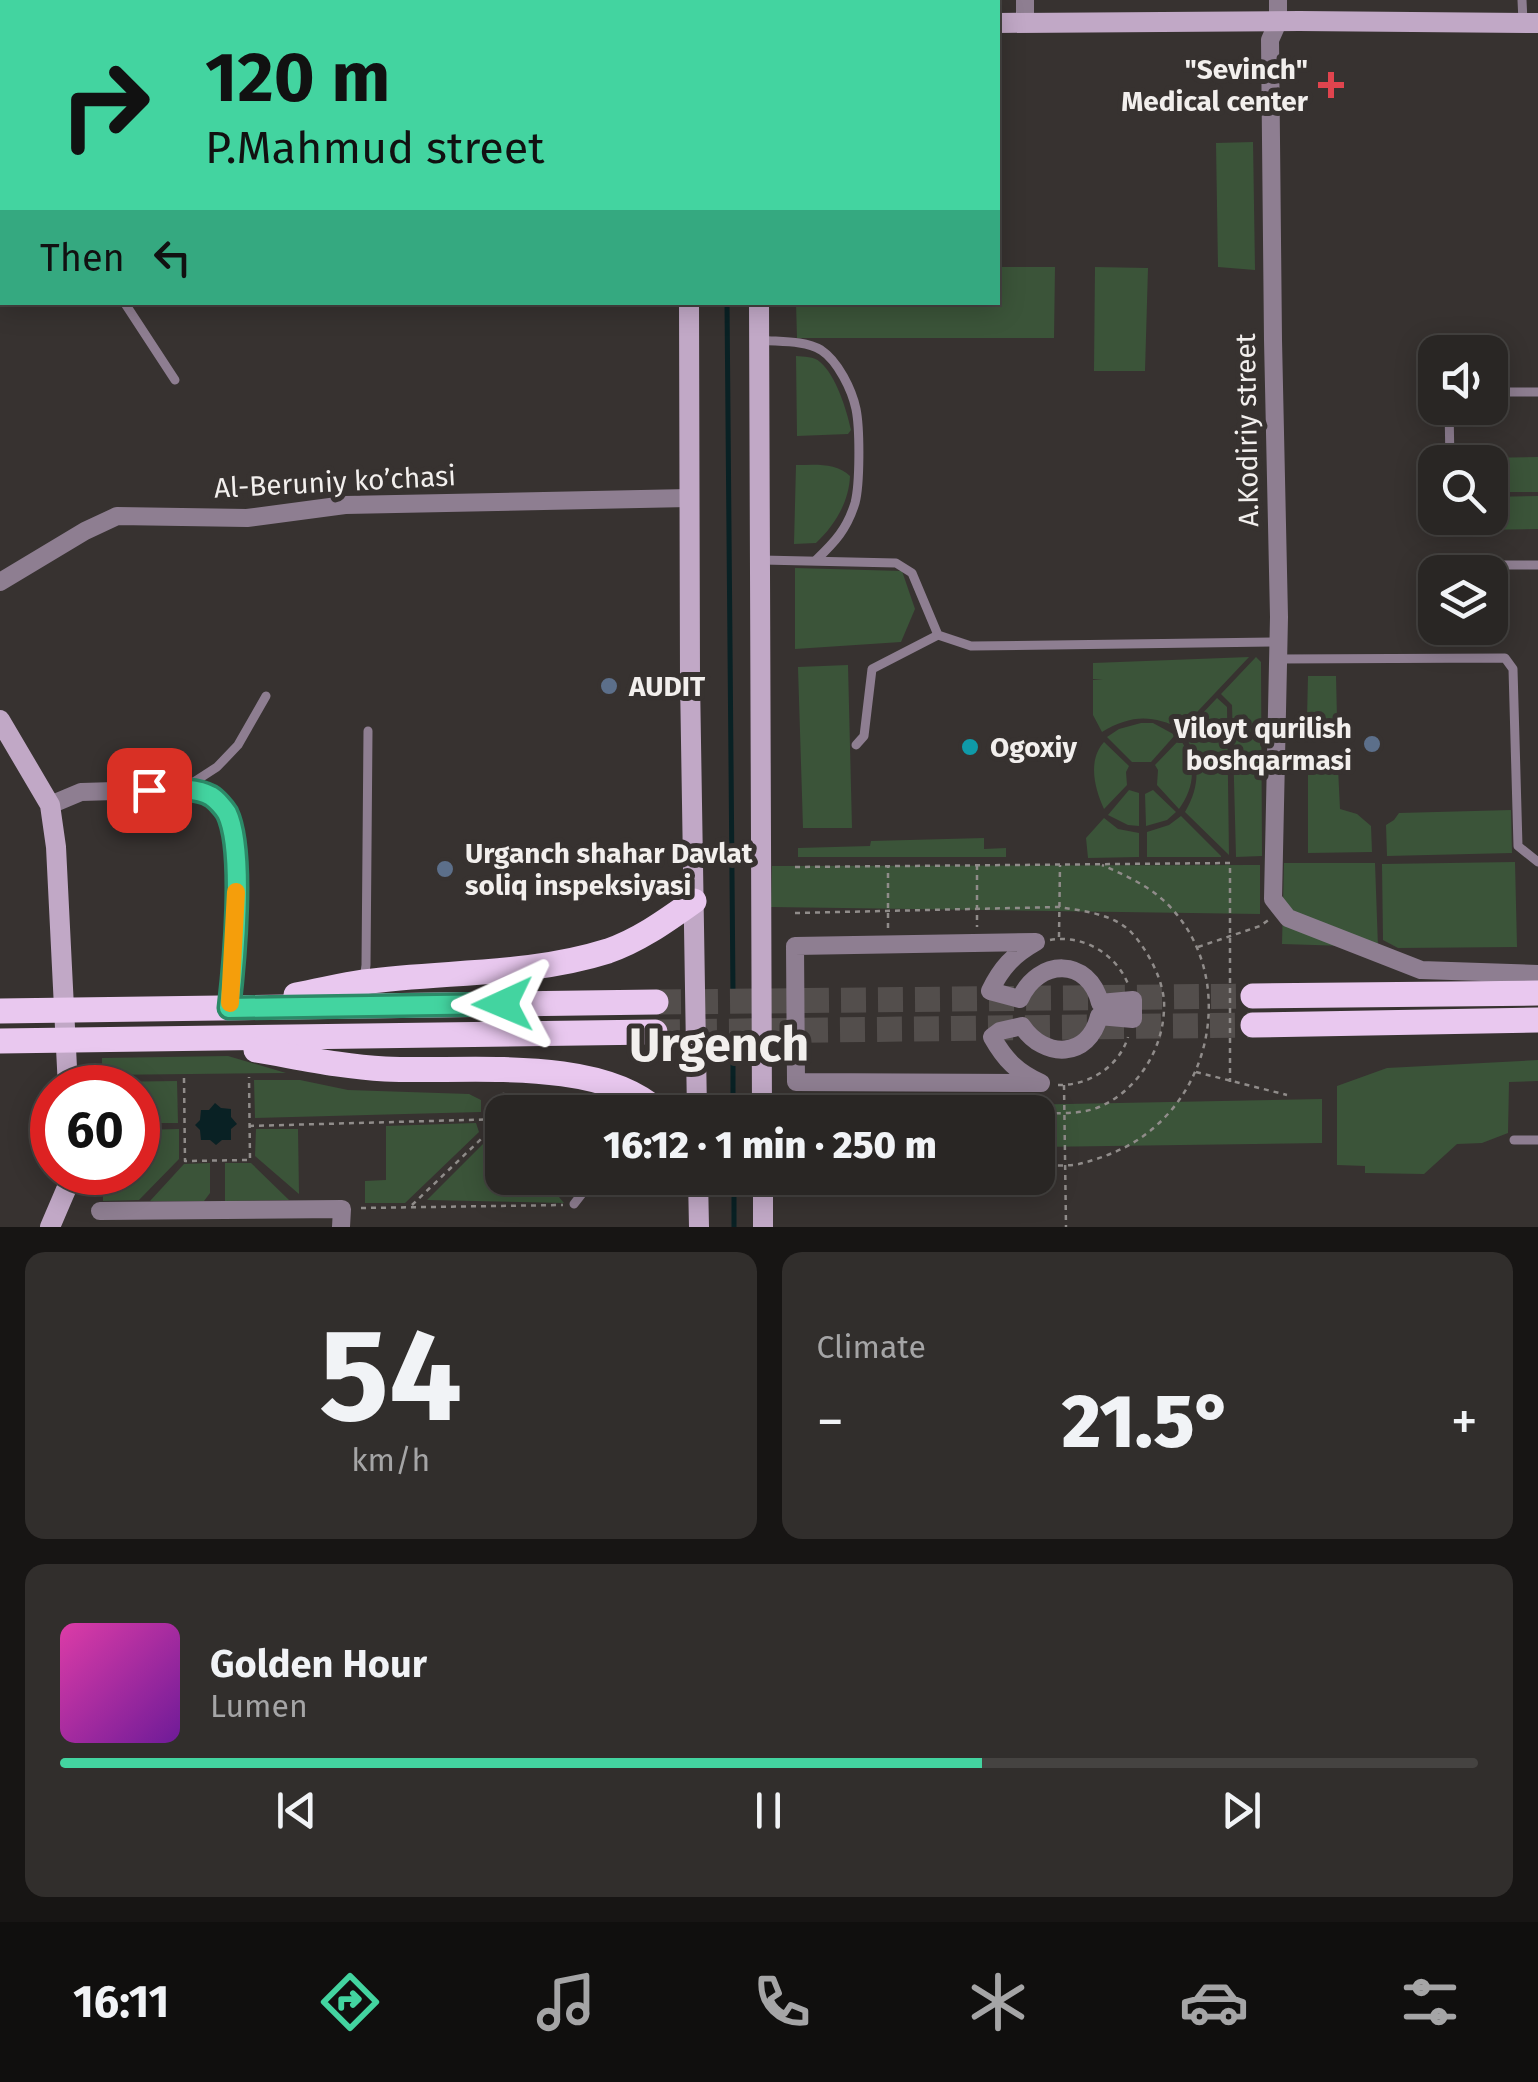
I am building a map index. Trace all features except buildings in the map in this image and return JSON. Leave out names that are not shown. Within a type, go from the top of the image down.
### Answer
[{"type":"main road","points":[[1000,23],[1278,11],[1528,15]]},
{"type":"main road","points":[[689,305],[697,1095]]},
{"type":"main road","points":[[759,305],[762,1095]]},
{"type":"main road","points":[[0,720],[50,805],[56,847],[66,1065]]},
{"type":"main road","points":[[229,1008],[364,982],[564,962],[610,950],[645,934],[694,901]]},
{"type":"main road","points":[[1253,996],[1538,993]]},
{"type":"main road","points":[[0,1010],[656,1002]]},
{"type":"main road","points":[[1253,1025],[1538,1020]]},
{"type":"main road","points":[[0,1041],[655,1032]]},
{"type":"main road","points":[[182,1039],[381,1069],[562,1072],[631,1095]]},
{"type":"main road","points":[[50,1227],[64,1195]]},
{"type":"main road","points":[[698,1195],[699,1227]]},
{"type":"main road","points":[[763,1195],[763,1227]]},
{"type":"street","points":[[1025,0],[1025,22]]},
{"type":"street","name":"A.Kodiriy street","points":[[1278,11],[1270,40],[1279,651],[1273,898],[1283,911]]},
{"type":"street","name":"Al-Beruniy ko’chasi","points":[[0,582],[117,516],[246,518],[345,506],[689,498]]},
{"type":"street","points":[[50,805],[81,792],[183,789],[210,796],[226,811],[234,841],[235,920],[229,1008]]},
{"type":"street","points":[[1283,911],[1288,918],[1421,970],[1538,974]]},
{"type":"street","points":[[1036,942],[795,946],[796,1082],[1041,1083]]},
{"type":"street","points":[[1036,942],[1000,970],[990,992],[1020,999],[1034,977],[1058,968],[1084,976],[1093,985],[1100,1003],[1133,1009]]},
{"type":"street","points":[[1041,1083],[1020,1073],[1003,1058],[992,1037],[1000,1030],[1022,1026],[1041,1046],[1068,1050],[1091,1035],[1099,1016],[1133,1009]]},
{"type":"street","points":[[100,1211],[342,1218]]},
{"type":"lane","points":[[126,305],[176,380]]},
{"type":"lane","points":[[760,340],[806,344],[824,352],[843,377],[856,409],[856,501],[840,538],[816,560]]},
{"type":"lane","points":[[1508,392],[1538,392]]},
{"type":"lane","points":[[761,560],[896,563],[912,574],[938,636]]},
{"type":"lane","points":[[1508,565],[1538,565]]},
{"type":"lane","points":[[856,745],[864,736],[872,668],[938,636],[971,646],[1505,658],[1514,669],[1518,846],[1538,862]]},
{"type":"lane","points":[[183,789],[217,767],[238,745],[266,696]]},
{"type":"lane","points":[[364,982],[368,731]]},
{"type":"lane","points":[[1514,1140],[1538,1140]]},
{"type":"lane","points":[[574,1204],[581,1195]]},
{"type":"path","points":[[794,867],[1230,863],[1230,1082]]},
{"type":"path","points":[[977,864],[977,943]]},
{"type":"path","points":[[1059,938],[1060,864]]},
{"type":"path","points":[[1055,1164],[1079,1164],[1116,1152],[1147,1134],[1174,1106],[1195,1072],[1208,1031],[1208,982],[1197,947],[1172,909],[1149,889],[1100,864]]},
{"type":"path","points":[[888,866],[888,944]]},
{"type":"path","points":[[1197,947],[1260,926],[1283,911]]},
{"type":"path","points":[[1036,942],[1059,938],[1084,942],[1106,954],[1123,973],[1133,1009],[1126,1046],[1110,1066],[1089,1080],[1064,1085],[1041,1083]]},
{"type":"path","points":[[1195,1072],[1287,1095]]},
{"type":"path","points":[[184,1078],[185,1161],[250,1160],[249,1077]]},
{"type":"path","points":[[1064,1085],[1066,1227]]},
{"type":"path","points":[[249,1126],[485,1119]]},
{"type":"path","points":[[411,1206],[485,1135]]},
{"type":"path","points":[[566,1195],[574,1204]]},
{"type":"path","points":[[342,1218],[411,1206],[574,1204]]},
{"type":"green space","points":[[1253,142],[1255,270],[1218,267],[1216,143]]},
{"type":"green space","points":[[1000,267],[1055,267],[1054,338],[797,338],[796,305],[1000,305]]},
{"type":"green space","points":[[1095,267],[1148,268],[1145,371],[1094,371]]},
{"type":"green space","points":[[796,356],[818,360],[831,375],[847,413],[851,430],[848,434],[797,436]]},
{"type":"green space","points":[[1538,457],[1538,492],[1508,492],[1508,458]]},
{"type":"green space","points":[[796,465],[832,466],[850,476],[840,513],[816,543],[794,544]]},
{"type":"green space","points":[[1538,496],[1538,529],[1508,530],[1508,497]]},
{"type":"green space","points":[[795,568],[902,571],[915,609],[901,642],[795,649]]},
{"type":"green space","points":[[1249,657],[1181,729],[1141,719],[1122,722],[1102,732],[1093,715],[1093,680],[1103,679],[1093,679],[1093,663]]},
{"type":"green space","points":[[1256,657],[1261,662],[1262,856],[1236,857],[1232,705],[1221,694]]},
{"type":"green space","points":[[848,665],[852,828],[803,828],[798,667]]},
{"type":"green space","points":[[1308,676],[1336,676],[1337,719],[1307,719]]},
{"type":"green space","points":[[1217,698],[1227,707],[1229,855],[1185,812],[1194,792],[1196,773],[1184,733]]},
{"type":"green space","points":[[1141,723],[1153,723],[1175,735],[1151,762],[1132,762],[1107,737]]},
{"type":"green space","points":[[1180,739],[1192,774],[1189,791],[1179,809],[1157,785],[1155,765]]},
{"type":"green space","points":[[1104,742],[1129,766],[1127,785],[1104,809],[1094,766]]},
{"type":"green space","points":[[1308,768],[1338,768],[1340,809],[1357,814],[1371,826],[1372,852],[1308,853]]},
{"type":"green space","points":[[1129,790],[1139,793],[1139,826],[1108,815]]},
{"type":"green space","points":[[1153,790],[1176,812],[1167,820],[1146,826],[1145,794]]},
{"type":"green space","points":[[1511,810],[1512,853],[1387,856],[1386,825],[1399,813]]},
{"type":"green space","points":[[1181,816],[1221,857],[1147,857],[1147,832],[1169,825]]},
{"type":"green space","points":[[1104,818],[1118,829],[1139,833],[1139,857],[1088,858],[1086,838]]},
{"type":"green space","points":[[984,838],[984,849],[1006,848],[1006,857],[798,857],[798,848],[870,846],[871,841]]},
{"type":"green space","points":[[1515,862],[1517,947],[1398,948],[1383,940],[1382,864]]},
{"type":"green space","points":[[1284,863],[1375,863],[1378,947],[1282,944]]},
{"type":"green space","points":[[1260,865],[1260,914],[771,907],[772,866]]},
{"type":"green space","points":[[228,1056],[286,1073],[160,1074],[160,1065],[102,1065],[102,1058]]},
{"type":"green space","points":[[1538,1060],[1538,1081],[1509,1082],[1508,1133],[1482,1143],[1457,1144],[1424,1174],[1365,1173],[1365,1166],[1337,1165],[1337,1086],[1387,1068]]},
{"type":"green space","points":[[254,1080],[300,1080],[348,1090],[469,1094],[481,1100],[481,1112],[255,1118]]},
{"type":"green space","points":[[160,1081],[177,1081],[178,1123],[160,1123]]},
{"type":"green space","points":[[1322,1099],[1322,1143],[1055,1147],[1055,1104]]},
{"type":"green space","points":[[476,1123],[479,1132],[405,1203],[365,1203],[365,1181],[386,1180],[386,1126]]},
{"type":"green space","points":[[160,1129],[179,1129],[179,1159],[160,1178]]},
{"type":"green space","points":[[256,1129],[298,1129],[299,1194],[255,1156]]},
{"type":"green space","points":[[485,1142],[485,1195],[557,1195],[564,1203],[427,1200]]},
{"type":"green space","points":[[210,1163],[210,1193],[204,1201],[150,1201],[160,1195],[184,1164]]},
{"type":"green space","points":[[225,1163],[251,1163],[289,1200],[225,1201]]},
{"type":"green space","points":[[103,1195],[144,1195],[139,1200],[103,1201]]},
{"type":"water","points":[[215,1103],[231,1109],[237,1124],[231,1129],[231,1140],[216,1145],[201,1140],[195,1125],[201,1110],[209,1110]]},
{"type":"waterway","points":[[727,305],[733,992]]},
{"type":"waterway","points":[[733,1043],[733,1095]]},
{"type":"waterway","points":[[734,1195],[734,1227]]},
{"type":"tunnel","points":[[656,1002],[1253,996]]},
{"type":"tunnel","points":[[655,1032],[1253,1025]]},
{"type":"slow traffic","points":[[230,1003],[236,892]]},
{"type":"place","name":"\"Sevinch\" Medical center","points":[[1331,85]]},
{"type":"place","name":"AUDIT","points":[[609,686]]},
{"type":"place","name":"Viloyt qurilish boshqarmasi","points":[[1372,744]]},
{"type":"place","name":"Ogoxiy","points":[[970,747]]},
{"type":"place","name":"Urganch shahar Davlat soliq inspeksiyasi","points":[[445,869]]},
{"type":"district","name":"Urgench","points":[[719,1045]]},
{"type":"route","points":[[149,790],[183,789],[210,796],[226,811],[234,841],[236,882],[229,1008],[503,1004]]}]
